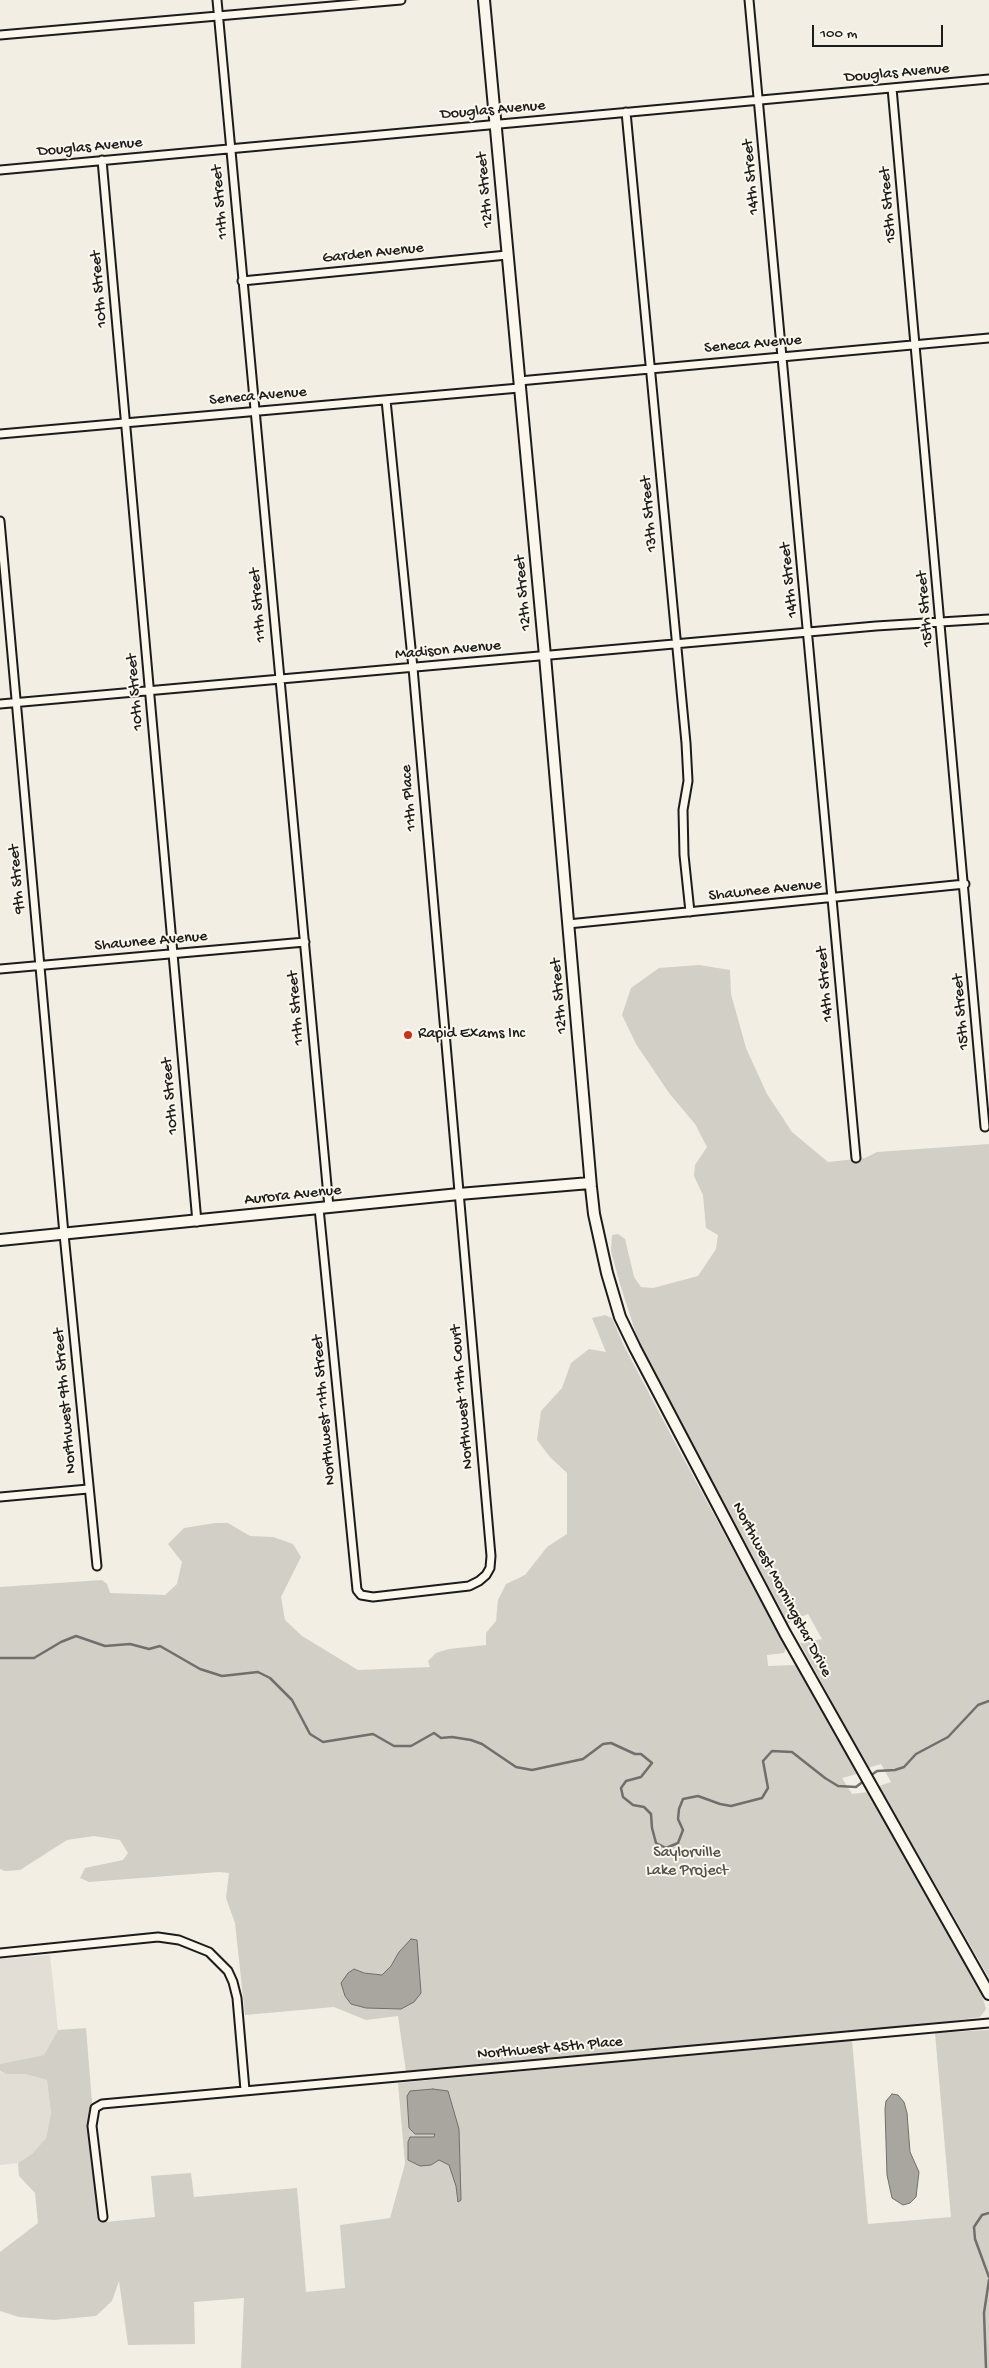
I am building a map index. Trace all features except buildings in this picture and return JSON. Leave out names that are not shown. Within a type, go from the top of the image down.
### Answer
[{"type":"main road","name":"12th Street","points":[[484,0],[545,656],[590,1184]]},
{"type":"main road","name":"Aurora Avenue","points":[[0,1240],[196,1222],[459,1194],[590,1184]]},
{"type":"main road","name":"Northwest Morningstar Drive","points":[[590,1184],[594,1214],[607,1273],[620,1317],[631,1340],[787,1636],[989,1994]]},
{"type":"street","name":"11th Street","points":[[217,0],[304,942],[324,1208]]},
{"type":"street","points":[[0,35],[401,0]]},
{"type":"street","name":"14th Street","points":[[749,0],[856,1158]]},
{"type":"street","name":"Douglas Avenue","points":[[0,170],[989,79]]},
{"type":"street","name":"15th Street","points":[[892,88],[965,884],[985,1127]]},
{"type":"street","name":"13th Street","points":[[626,112],[688,781],[683,810],[684,855],[690,912]]},
{"type":"street","name":"10th Street","points":[[102,160],[196,1222]]},
{"type":"street","name":"Garden Avenue","points":[[242,281],[507,255]]},
{"type":"street","name":"Seneca Avenue","points":[[0,434],[386,400],[650,369],[989,338]]},
{"type":"street","name":"11th Place","points":[[386,400],[413,668],[459,1194]]},
{"type":"street","name":"9th Street","points":[[0,521],[64,1234]]},
{"type":"street","name":"Madison Avenue","points":[[0,704],[808,632],[989,619]]},
{"type":"street","name":"Shawnee Avenue","points":[[568,924],[965,884]]},
{"type":"street","name":"Shawnee Avenue","points":[[0,969],[304,942]]},
{"type":"street","name":"Northwest 11th Court","points":[[373,1597],[469,1586],[486,1575],[490,1568],[491,1556],[459,1194]]},
{"type":"street","name":"Northwest 11th Street","points":[[324,1208],[355,1584],[361,1594],[373,1597]]},
{"type":"street","name":"Northwest 9th Street","points":[[64,1234],[97,1566]]},
{"type":"street","points":[[0,1497],[88,1489]]},
{"type":"street","points":[[0,1953],[158,1938],[178,1940],[210,1952],[220,1960],[233,1982],[237,1998],[246,2090]]},
{"type":"street","name":"Northwest 45th Place","points":[[103,2217],[92,2119],[95,2108],[102,2104],[989,2022]]},
{"type":"shaded area","points":[[411,1939],[417,1940],[421,1993],[414,2002],[401,2009],[366,2008],[351,2004],[345,1996],[341,1983],[348,1973],[354,1969],[364,1973],[382,1975]]},
{"type":"shaded area","points":[[50,1955],[58,2030],[44,2055],[0,2064],[0,1959]]},
{"type":"shaded area","points":[[0,2072],[6,2074],[25,2074],[47,2080],[51,2113],[46,2138],[33,2153],[18,2163],[0,2165]]},
{"type":"shaded area","points":[[433,2089],[448,2091],[459,2129],[461,2200],[458,2202],[456,2186],[449,2165],[439,2160],[431,2165],[420,2166],[408,2160],[408,2142],[410,2137],[434,2137],[435,2134],[415,2134],[409,2128],[407,2096],[410,2091]]},
{"type":"shaded area","points":[[892,2094],[898,2095],[904,2102],[907,2113],[910,2152],[919,2172],[916,2197],[910,2203],[903,2205],[892,2198],[887,2175],[885,2109],[886,2101]]},
{"type":"green space","points":[[699,965],[730,970],[731,994],[746,1048],[767,1094],[792,1132],[828,1162],[865,1158],[877,1152],[989,1144],[989,1978],[879,1786],[891,1782],[881,1764],[868,1768],[800,1643],[822,1639],[808,1614],[788,1623],[637,1337],[620,1284],[611,1251],[612,1235],[618,1234],[625,1239],[634,1277],[641,1287],[653,1288],[698,1276],[716,1249],[718,1235],[706,1228],[703,1195],[694,1176],[695,1165],[707,1147],[695,1124],[669,1093],[636,1044],[622,1015],[631,988],[659,968]]},
{"type":"green space","name":"Saylorville Lake Project","points":[[605,1315],[612,1318],[624,1346],[786,1648],[784,1653],[767,1655],[768,1666],[795,1665],[799,1671],[857,1774],[842,1778],[852,1794],[868,1792],[982,1995],[986,2009],[980,2017],[931,2024],[406,2072],[398,2016],[366,2020],[334,2007],[245,2015],[235,1923],[226,1898],[229,1873],[219,1872],[89,1882],[80,1878],[85,1868],[123,1860],[128,1853],[120,1840],[94,1836],[67,1840],[20,1870],[5,1871],[0,1869],[0,1587],[102,1580],[107,1584],[110,1593],[165,1595],[177,1584],[182,1562],[168,1544],[184,1528],[228,1523],[250,1536],[273,1537],[293,1544],[301,1557],[281,1597],[285,1620],[302,1636],[358,1670],[430,1667],[428,1661],[436,1653],[449,1649],[486,1645],[486,1633],[496,1621],[498,1600],[506,1584],[525,1575],[547,1547],[567,1534],[567,1473],[550,1457],[537,1440],[541,1411],[562,1388],[571,1363],[589,1349],[606,1352],[592,1318]]},
{"type":"green space","points":[[86,2028],[94,2127],[106,2222],[155,2217],[151,2176],[191,2173],[194,2197],[297,2188],[306,2292],[345,2288],[340,2225],[390,2218],[405,2164],[398,2083],[852,2040],[868,2224],[951,2217],[935,2033],[989,2030],[989,2368],[241,2368],[244,2298],[194,2302],[195,2344],[128,2345],[119,2281],[112,2301],[96,2316],[54,2320],[19,2317],[0,2311],[0,2252],[38,2223],[35,2193],[19,2176],[18,2163],[33,2153],[46,2138],[51,2113],[47,2080],[25,2074],[6,2074],[0,2071],[0,2064],[44,2055],[58,2030]]},
{"type":"waterway","points":[[0,1658],[34,1658],[61,1642],[76,1636],[105,1646],[130,1644],[149,1649],[160,1646],[200,1669],[222,1676],[258,1672],[270,1678],[292,1700],[310,1734],[323,1742],[373,1734],[394,1746],[411,1746],[434,1733],[441,1738],[452,1737],[482,1744],[516,1767],[532,1770],[583,1759],[603,1744],[611,1743],[635,1754],[641,1754],[652,1763],[641,1777],[626,1781],[621,1788],[623,1797],[633,1805],[644,1807],[651,1814],[656,1843],[666,1848],[678,1843],[683,1830],[678,1819],[683,1799],[698,1796],[731,1806],[762,1798],[768,1788],[763,1761],[772,1751],[792,1752],[838,1786],[856,1787],[865,1780]]},
{"type":"waterway","points":[[870,1776],[877,1771],[895,1770],[904,1767],[916,1754],[948,1737],[978,1705],[989,1701]]},
{"type":"waterway","points":[[989,2213],[982,2215],[974,2227],[975,2239],[989,2277]]},
{"type":"waterway","points":[[986,2368],[984,2313],[989,2280]]},
{"type":"place","name":"Rapid Exams Inc","points":[[408,1035]]}]
